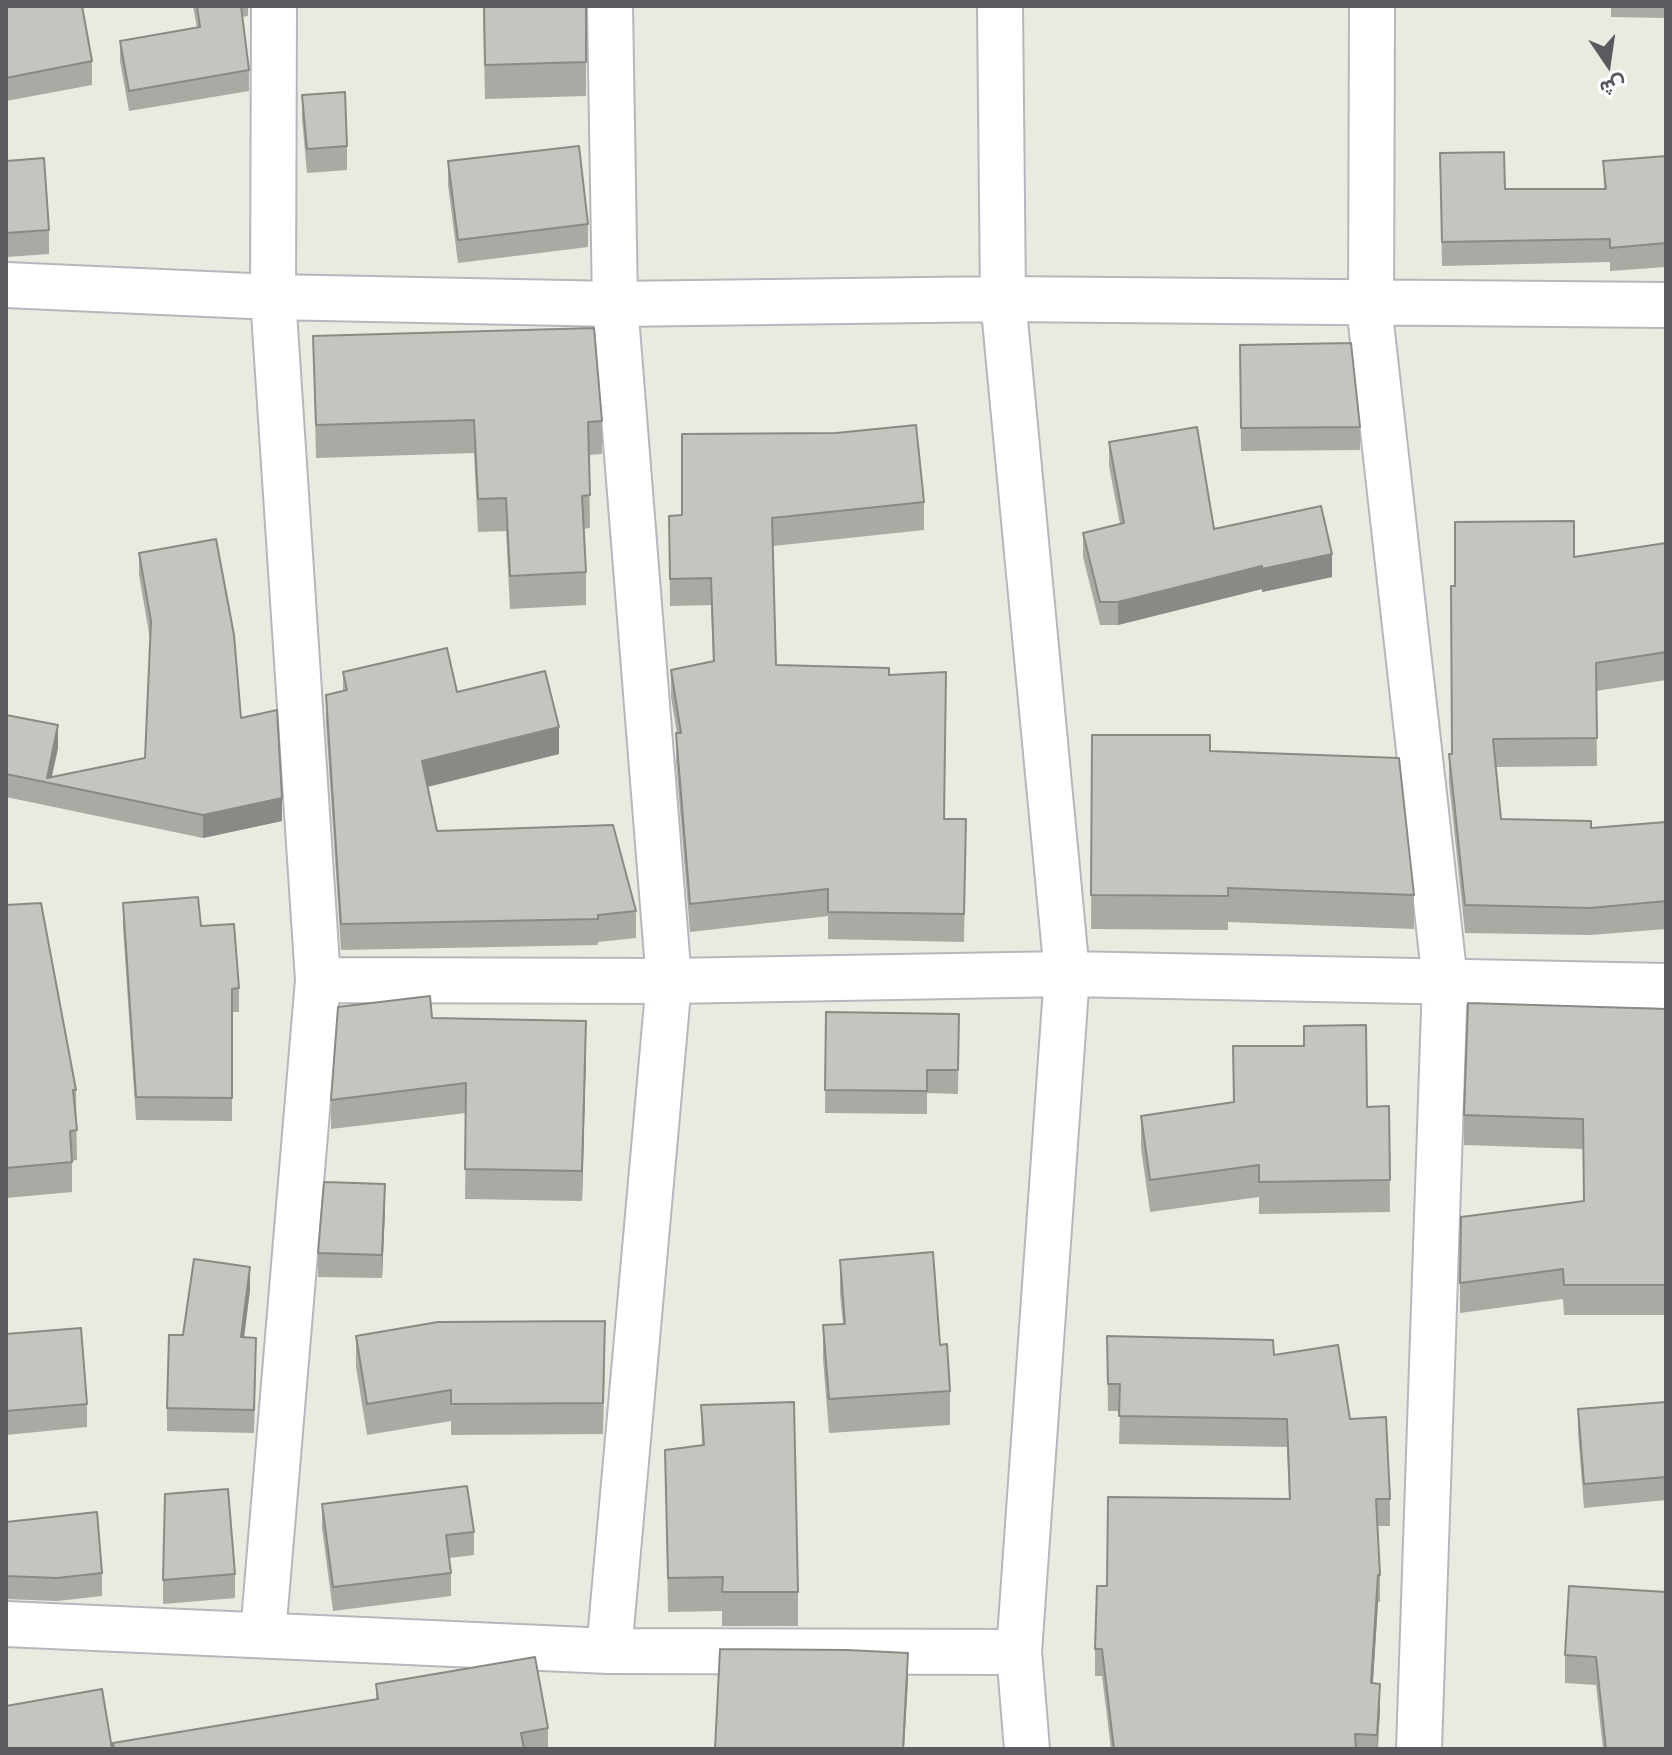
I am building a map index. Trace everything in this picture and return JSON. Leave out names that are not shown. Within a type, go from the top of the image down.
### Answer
[{"type":"street","points":[[263,1634],[318,980],[273,297],[274,6]]},
{"type":"street","points":[[609,1651],[669,981],[615,304],[610,6]]},
{"type":"street","points":[[1000,6],[1003,299],[1067,974],[1019,1652],[1027,1749]]},
{"type":"street","points":[[1372,6],[1370,302],[1445,981],[1419,1749]]},
{"type":"street","points":[[6,285],[273,297],[615,304],[1003,299],[1666,305]]},
{"type":"street","points":[[318,980],[669,981],[1067,974],[1666,986]]},
{"type":"street","points":[[6,1624],[609,1651],[1019,1652]]},
{"type":"building","points":[[6,6],[82,6],[92,61],[6,78]]},
{"type":"building","points":[[197,6],[241,6],[249,70],[129,91],[120,41],[200,27]]},
{"type":"building","points":[[484,6],[586,6],[586,62],[485,65]]},
{"type":"building","points":[[345,92],[347,146],[307,149],[302,95]]},
{"type":"building","points":[[579,146],[588,224],[458,240],[448,161]]},
{"type":"building","points":[[1504,152],[1505,189],[1606,189],[1603,161],[1666,156],[1666,243],[1610,248],[1610,239],[1442,242],[1440,153]]},
{"type":"building","points":[[44,158],[49,230],[6,233],[6,161]]},
{"type":"building","points":[[594,328],[602,421],[588,422],[590,495],[582,496],[586,572],[510,576],[506,498],[478,499],[474,420],[316,425],[313,336]]},
{"type":"building","points":[[1351,343],[1360,427],[1241,428],[1240,345]]},
{"type":"building","points":[[916,425],[924,502],[772,518],[776,665],[889,668],[889,675],[946,672],[944,819],[966,819],[964,914],[828,912],[828,889],[690,904],[676,733],[681,733],[671,670],[714,661],[711,578],[670,579],[669,516],[682,515],[682,434],[836,433]]},
{"type":"building","points":[[1197,427],[1214,529],[1321,506],[1332,554],[1262,569],[1262,566],[1118,602],[1100,602],[1083,533],[1124,523],[1109,442]]},
{"type":"building","points":[[1574,521],[1574,557],[1666,543],[1666,652],[1596,663],[1597,738],[1493,739],[1501,819],[1591,821],[1591,828],[1666,822],[1666,901],[1590,908],[1465,905],[1449,754],[1452,754],[1451,586],[1455,586],[1455,522]]},
{"type":"building","points":[[216,539],[234,635],[241,718],[277,710],[282,798],[203,815],[6,774],[6,715],[58,725],[47,778],[145,758],[151,621],[139,553]]},
{"type":"building","points":[[447,648],[457,692],[545,671],[559,727],[422,761],[437,831],[613,825],[636,911],[598,915],[598,919],[341,924],[326,695],[347,690],[343,672]]},
{"type":"building","points":[[1092,735],[1210,735],[1210,751],[1399,758],[1414,895],[1228,888],[1228,896],[1091,895]]},
{"type":"building","points":[[198,897],[201,926],[234,924],[239,988],[232,989],[232,1098],[136,1097],[123,903]]},
{"type":"building","points":[[41,903],[76,1090],[73,1090],[77,1130],[70,1131],[72,1162],[6,1168],[6,905]]},
{"type":"building","points":[[430,996],[432,1018],[586,1021],[582,1171],[465,1169],[466,1083],[331,1100],[338,1007]]},
{"type":"building","points":[[1468,1003],[1666,1009],[1666,1285],[1564,1285],[1563,1269],[1460,1283],[1461,1217],[1584,1201],[1583,1119],[1464,1115]]},
{"type":"building","points":[[826,1012],[959,1014],[958,1070],[927,1070],[927,1091],[825,1090]]},
{"type":"building","points":[[1366,1025],[1367,1107],[1389,1106],[1390,1180],[1259,1182],[1259,1165],[1150,1180],[1141,1116],[1234,1102],[1233,1046],[1304,1046],[1304,1026]]},
{"type":"building","points":[[324,1182],[385,1184],[382,1255],[318,1253]]},
{"type":"building","points":[[933,1252],[940,1345],[947,1344],[950,1391],[829,1399],[823,1325],[845,1324],[840,1260]]},
{"type":"building","points":[[194,1259],[250,1267],[241,1337],[256,1338],[254,1410],[167,1408],[169,1335],[183,1335]]},
{"type":"building","points":[[605,1321],[603,1403],[451,1404],[451,1390],[367,1404],[356,1336],[438,1322]]},
{"type":"building","points":[[81,1328],[87,1404],[6,1411],[6,1334]]},
{"type":"building","points":[[1107,1336],[1273,1340],[1274,1355],[1338,1345],[1350,1419],[1386,1417],[1390,1499],[1376,1499],[1380,1575],[1371,1683],[1380,1684],[1377,1735],[1355,1734],[1356,1749],[1114,1749],[1102,1649],[1095,1649],[1097,1586],[1107,1586],[1108,1497],[1290,1499],[1287,1419],[1119,1416],[1120,1384],[1108,1384]]},
{"type":"building","points":[[794,1402],[798,1592],[722,1592],[723,1577],[668,1578],[665,1450],[704,1445],[701,1405]]},
{"type":"building","points":[[1666,1402],[1666,1477],[1584,1484],[1578,1409]]},
{"type":"building","points":[[467,1486],[474,1532],[446,1535],[451,1573],[333,1587],[322,1504]]},
{"type":"building","points":[[228,1489],[235,1574],[163,1580],[165,1494]]},
{"type":"building","points":[[97,1512],[102,1573],[57,1578],[6,1576],[6,1522]]},
{"type":"building","points":[[1569,1586],[1666,1592],[1666,1749],[1606,1749],[1596,1657],[1565,1655]]},
{"type":"building","points":[[720,1649],[908,1653],[903,1749],[715,1749]]},
{"type":"building","points":[[535,1657],[548,1728],[521,1733],[524,1749],[114,1749],[113,1743],[378,1699],[376,1684]]},
{"type":"building","points":[[102,1689],[112,1749],[6,1749],[6,1706]]}]
